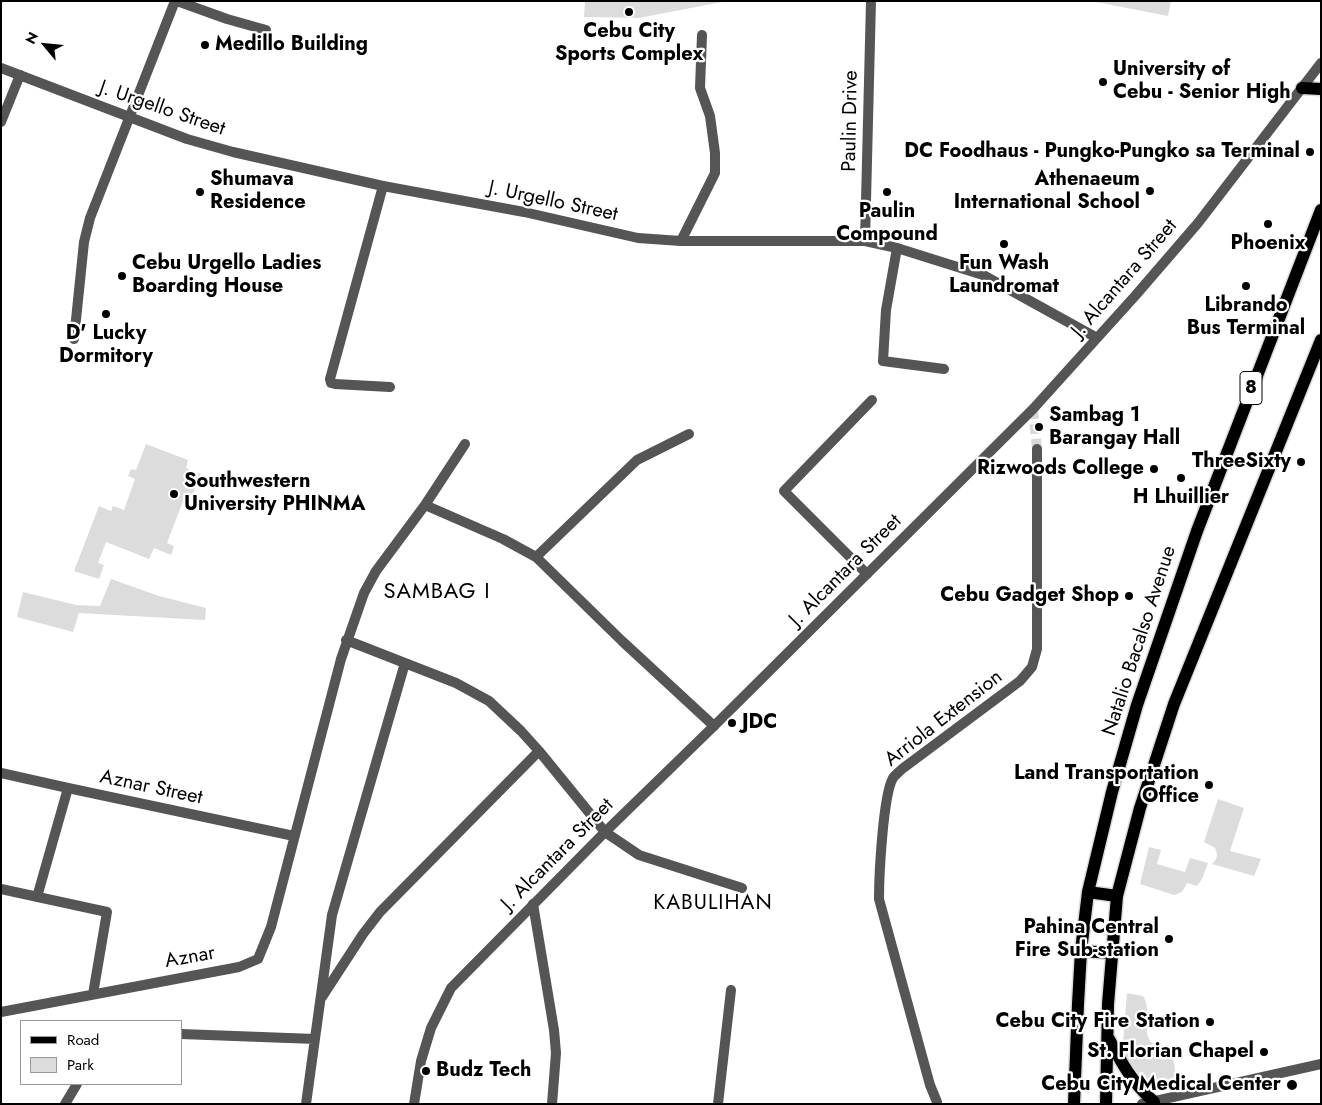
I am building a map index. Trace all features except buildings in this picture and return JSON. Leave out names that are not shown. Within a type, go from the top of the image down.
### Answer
[{"type":"main road","points":[[1302,88],[1321,90]]},
{"type":"main road","name":"Natalio Bacalso Avenue","points":[[1074,1104],[1081,951],[1088,892],[1099,839],[1137,705],[1162,632],[1224,461],[1321,210]]},
{"type":"main road","points":[[1106,1104],[1108,1004],[1117,896],[1140,808],[1174,704],[1321,340]]},
{"type":"main road","points":[[1088,892],[1117,896]]},
{"type":"main road","points":[[1081,951],[1112,953]]},
{"type":"main road","points":[[1108,1036],[1130,1077],[1148,1103]]},
{"type":"street","points":[[74,339],[86,234],[92,214],[176,1],[266,30]]},
{"type":"street","name":"Paulin Drive","points":[[865,241],[871,1]]},
{"type":"street","points":[[681,241],[715,173],[715,153],[710,116],[700,88],[702,35]]},
{"type":"street","name":"J. Alcantara Street","points":[[414,1104],[421,1061],[431,1028],[451,988],[605,832],[1033,409],[1198,223],[1321,63]]},
{"type":"street","name":"J. Urgello Street","points":[[1,68],[187,139],[233,152],[382,186],[524,212],[638,238],[681,241],[865,241],[897,248],[983,275],[1097,338]]},
{"type":"street","points":[[1,122],[20,75]]},
{"type":"street","points":[[382,186],[330,379],[335,384],[390,387]]},
{"type":"street","points":[[897,248],[886,310],[883,361],[944,370]]},
{"type":"street","points":[[868,574],[784,491],[872,400]]},
{"type":"street","points":[[536,557],[636,460],[689,434]]},
{"type":"street","points":[[294,836],[346,640],[364,593],[376,570],[424,505],[465,444]]},
{"type":"street","name":"Arriola Extension","points":[[937,1102],[930,1085],[880,899],[879,880],[888,796],[893,778],[1020,681],[1032,668],[1037,649],[1037,449]]},
{"type":"street","points":[[424,505],[503,539],[536,557],[622,641],[714,726]]},
{"type":"street","points":[[346,640],[456,683],[488,701],[540,751],[605,832],[640,855],[742,888]]},
{"type":"street","points":[[306,1104],[332,915],[405,663]]},
{"type":"street","points":[[321,1000],[363,934],[380,912],[540,751]]},
{"type":"street","name":"Aznar Street","points":[[1,773],[294,836]]},
{"type":"street","points":[[37,897],[68,788]]},
{"type":"street","name":"Aznar","points":[[1,1012],[239,967],[258,959],[270,927],[294,836]]},
{"type":"street","points":[[1,889],[107,912],[93,994]]},
{"type":"street","points":[[533,904],[554,1030],[556,1053],[552,1104]]},
{"type":"street","points":[[718,1104],[731,990]]},
{"type":"street","points":[[182,1034],[315,1039]]},
{"type":"street","points":[[1148,1103],[1184,1093],[1321,1064]]},
{"type":"street","points":[[65,1104],[77,1085]]},
{"type":"green space","name":"Cebu City Sports Complex","points":[[585,1],[727,1],[639,18],[584,17]]},
{"type":"green space","points":[[1091,1],[1171,1],[1168,16]]},
{"type":"green space","points":[[146,444],[188,460],[186,468],[201,474],[191,498],[185,496],[167,543],[174,546],[171,555],[154,548],[149,559],[106,542],[98,563],[104,565],[99,579],[74,571],[99,506],[111,511],[113,506],[124,510],[135,479],[128,476],[131,469],[136,470]]},
{"type":"green space","points":[[111,579],[159,596],[206,608],[205,620],[79,613],[73,632],[17,617],[23,592],[76,605],[100,606]]},
{"type":"green space","points":[[1218,799],[1244,808],[1230,851],[1261,859],[1254,876],[1212,864],[1217,855],[1216,850],[1204,842]]},
{"type":"green space","points":[[1149,847],[1161,850],[1157,864],[1185,872],[1190,858],[1208,863],[1202,879],[1197,886],[1187,883],[1182,892],[1174,895],[1140,884]]},
{"type":"green space","points":[[1127,993],[1143,996],[1147,1006],[1148,1037],[1151,1042],[1164,1046],[1170,1051],[1176,1078],[1149,1085],[1122,1055]]},
{"type":"tunnel","points":[[1033,409],[1037,449]]},
{"type":"place","name":"Cebu City Sports Complex","points":[[629,12]]},
{"type":"place","name":"Medillo Building","points":[[205,45]]},
{"type":"place","name":"University of Cebu - Senior High","points":[[1103,82]]},
{"type":"place","name":"DC Foodhaus - Pungko-Pungko sa Terminal","points":[[1310,152]]},
{"type":"place","name":"Athenaeum International School","points":[[1150,191]]},
{"type":"place","name":"Shumava Residence","points":[[200,192]]},
{"type":"place","name":"Paulin Compound","points":[[887,192]]},
{"type":"place","name":"Phoenix","points":[[1268,224]]},
{"type":"place","name":"Fun Wash Laundromat","points":[[1004,244]]},
{"type":"place","name":"Cebu Urgello Ladies Boarding House","points":[[122,276]]},
{"type":"place","name":"Librando Bus Terminal","points":[[1246,286]]},
{"type":"place","name":"D' Lucky Dormitory","points":[[106,314]]},
{"type":"place","name":"Sambag 1 Barangay Hall","points":[[1039,427]]},
{"type":"place","name":"ThreeSixty","points":[[1301,462]]},
{"type":"place","name":"Rizwoods College","points":[[1154,469]]},
{"type":"place","name":"H Lhuillier","points":[[1181,478]]},
{"type":"place","name":"Southwestern University PHINMA","points":[[174,494]]},
{"type":"place","name":"Cebu Gadget Shop","points":[[1129,596]]},
{"type":"place","name":"JDC","points":[[732,723]]},
{"type":"place","name":"Land Transportation Office","points":[[1209,785]]},
{"type":"place","name":"Pahina Central Fire Sub-station","points":[[1169,939]]},
{"type":"place","name":"Cebu City Fire Station","points":[[1210,1022]]},
{"type":"place","name":"St. Florian Chapel","points":[[1264,1052]]},
{"type":"place","name":"Budz Tech","points":[[426,1071]]},
{"type":"place","name":"Cebu City Medical Center","points":[[1292,1085]]},
{"type":"district","name":"SAMBAG I","points":[[437,593]]},
{"type":"district","name":"KABULIHAN","points":[[713,904]]}]
